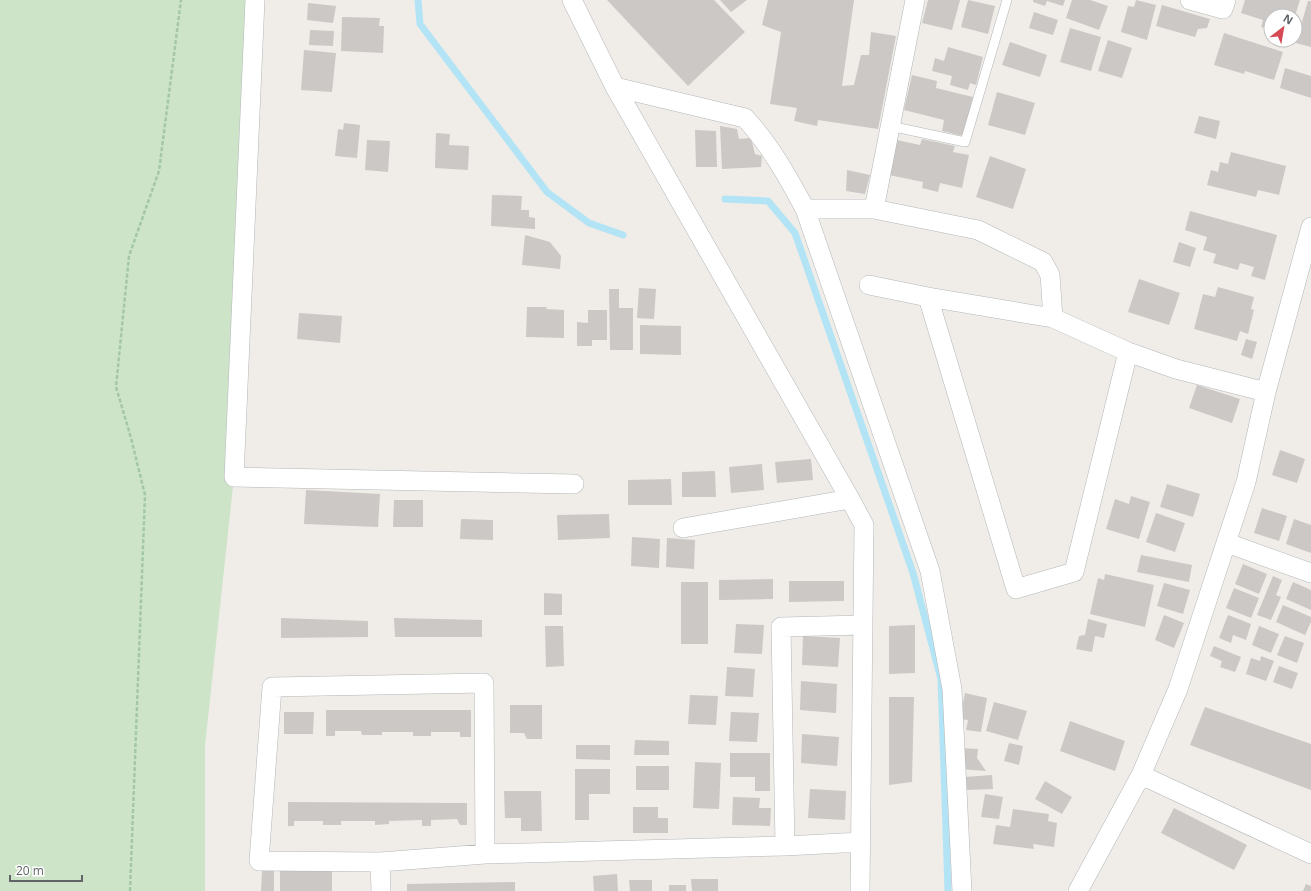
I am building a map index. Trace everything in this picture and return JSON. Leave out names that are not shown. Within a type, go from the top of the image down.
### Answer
[{"type":"street","points":[[255,0],[234,477],[574,484]]},
{"type":"street","points":[[572,0],[615,87],[864,525],[860,891]]},
{"type":"street","points":[[874,209],[915,0]]},
{"type":"street","points":[[1190,0],[1223,9],[1226,0]]},
{"type":"street","points":[[615,87],[746,118],[759,133],[786,172],[805,209],[930,571],[952,689],[962,891]]},
{"type":"street","points":[[805,209],[874,209],[978,230],[1043,262],[1050,275],[1053,318]]},
{"type":"street","points":[[1078,891],[1141,775],[1178,689],[1246,482],[1266,392],[1311,227]]},
{"type":"street","points":[[869,285],[928,297],[1053,318],[1128,352],[1176,369],[1266,392]]},
{"type":"street","points":[[928,297],[1016,589],[1074,572],[1128,352]]},
{"type":"street","points":[[683,528],[850,499]]},
{"type":"street","points":[[1227,543],[1311,573]]},
{"type":"street","points":[[785,846],[781,626],[863,625]]},
{"type":"street","points":[[485,854],[484,683],[272,687],[259,861],[380,862],[485,854],[785,846],[861,842]]},
{"type":"street","points":[[1141,775],[1311,854]]},
{"type":"street","points":[[380,862],[381,891]]},
{"type":"lane","points":[[890,126],[965,142],[1007,0]]},
{"type":"path","points":[[130,891],[145,495],[132,438],[116,387],[129,256],[159,171],[181,0]]},
{"type":"green space","points":[[0,0],[254,0],[234,477],[205,746],[205,891],[0,891]]},
{"type":"building","points":[[607,0],[714,0],[745,32],[688,86]]},
{"type":"building","points":[[720,0],[747,0],[731,12]]},
{"type":"building","points":[[768,0],[854,0],[842,86],[854,85],[861,55],[869,55],[871,32],[896,36],[878,129],[818,120],[817,126],[794,121],[797,108],[770,104],[781,32],[762,25]]},
{"type":"building","points":[[928,0],[960,0],[952,30],[922,23]]},
{"type":"building","points":[[968,0],[995,6],[988,34],[961,27]]},
{"type":"building","points":[[1033,0],[1065,0],[1063,6],[1047,1],[1045,6],[1033,2]]},
{"type":"building","points":[[1072,0],[1090,0],[1108,6],[1099,30],[1066,18]]},
{"type":"building","points":[[1136,0],[1156,5],[1147,40],[1121,32],[1128,6],[1134,7]]},
{"type":"building","points":[[1245,0],[1300,0],[1298,8],[1263,8],[1263,20],[1241,13]]},
{"type":"building","points":[[1308,1],[1311,1],[1311,47],[1303,45],[1303,18]]},
{"type":"building","points":[[308,3],[336,6],[333,23],[307,20]]},
{"type":"building","points":[[1162,5],[1210,19],[1207,28],[1198,29],[1195,37],[1156,26]]},
{"type":"building","points":[[1034,12],[1058,20],[1053,35],[1029,28]]},
{"type":"building","points":[[342,17],[380,18],[379,26],[384,26],[383,53],[341,51]]},
{"type":"building","points":[[1070,28],[1101,37],[1091,71],[1060,62]]},
{"type":"building","points":[[310,30],[334,31],[333,46],[309,45]]},
{"type":"building","points":[[1224,33],[1263,46],[1263,48],[1271,48],[1283,52],[1274,80],[1245,71],[1244,74],[1214,65]]},
{"type":"building","points":[[1108,40],[1132,48],[1122,78],[1098,71]]},
{"type":"building","points":[[1010,42],[1047,55],[1040,77],[1002,65]]},
{"type":"building","points":[[948,47],[983,57],[976,85],[970,83],[968,90],[950,85],[952,76],[932,71],[935,58],[944,61]]},
{"type":"building","points":[[304,50],[336,53],[332,92],[301,90]]},
{"type":"building","points":[[1285,68],[1311,76],[1311,98],[1280,88]]},
{"type":"building","points":[[912,75],[937,81],[936,88],[973,97],[963,136],[942,131],[944,120],[904,110]]},
{"type":"building","points":[[997,92],[1035,103],[1025,135],[988,125]]},
{"type":"building","points":[[1199,116],[1220,121],[1216,139],[1194,133]]},
{"type":"building","points":[[344,123],[360,125],[357,158],[335,156],[338,129],[343,130]]},
{"type":"building","points":[[720,126],[737,129],[739,139],[751,138],[755,154],[762,156],[761,167],[722,169]]},
{"type":"building","points":[[695,130],[716,131],[717,167],[696,167]]},
{"type":"building","points":[[436,133],[450,134],[449,145],[469,146],[468,170],[435,168]]},
{"type":"building","points":[[922,139],[955,146],[953,152],[969,155],[962,188],[940,183],[938,192],[922,188],[923,182],[889,175],[897,140],[920,145]]},
{"type":"building","points":[[367,140],[390,141],[388,172],[365,170]]},
{"type":"building","points":[[1231,152],[1286,166],[1279,195],[1258,190],[1256,197],[1207,185],[1211,170],[1218,172],[1220,162],[1228,164]]},
{"type":"building","points":[[990,156],[1026,169],[1013,209],[976,197]]},
{"type":"building","points":[[847,170],[870,175],[865,194],[846,191]]},
{"type":"building","points":[[492,195],[522,196],[521,210],[529,210],[529,217],[535,218],[535,229],[491,226]]},
{"type":"building","points":[[1190,211],[1277,235],[1265,280],[1251,276],[1254,267],[1240,263],[1238,270],[1213,263],[1216,254],[1203,250],[1207,237],[1185,230]]},
{"type":"building","points":[[525,235],[550,242],[561,256],[560,269],[522,265]]},
{"type":"building","points":[[1179,242],[1196,248],[1190,267],[1173,262]]},
{"type":"building","points":[[1139,279],[1180,293],[1169,325],[1128,312]]},
{"type":"building","points":[[1218,287],[1254,297],[1251,309],[1254,310],[1248,334],[1240,331],[1237,341],[1194,329],[1203,294],[1215,297]]},
{"type":"building","points":[[639,288],[656,289],[654,319],[637,318]]},
{"type":"building","points":[[609,289],[619,289],[619,308],[633,308],[633,350],[610,350]]},
{"type":"building","points":[[527,307],[547,307],[546,309],[564,310],[564,338],[526,337]]},
{"type":"building","points":[[588,310],[607,310],[607,340],[592,340],[592,346],[577,346],[577,322],[588,323]]},
{"type":"building","points":[[299,313],[342,316],[340,343],[297,339]]},
{"type":"building","points":[[640,325],[681,326],[681,355],[640,354]]},
{"type":"building","points":[[1246,339],[1257,342],[1252,359],[1241,355]]},
{"type":"building","points":[[1197,385],[1240,399],[1232,423],[1189,408]]},
{"type":"building","points":[[1280,450],[1305,459],[1297,483],[1272,475]]},
{"type":"building","points":[[811,459],[813,480],[777,483],[775,462]]},
{"type":"building","points":[[762,464],[764,490],[731,493],[729,467]]},
{"type":"building","points":[[715,471],[716,497],[682,497],[682,472]]},
{"type":"building","points":[[671,479],[672,505],[628,505],[628,480]]},
{"type":"building","points":[[1167,484],[1200,494],[1193,517],[1160,507]]},
{"type":"building","points":[[306,490],[380,494],[378,527],[304,524]]},
{"type":"building","points":[[1131,496],[1150,502],[1139,539],[1106,529],[1115,499],[1129,504]]},
{"type":"building","points":[[394,500],[423,500],[423,527],[393,527]]},
{"type":"building","points":[[1262,508],[1287,516],[1279,541],[1254,533]]},
{"type":"building","points":[[1156,513],[1185,523],[1175,552],[1146,542]]},
{"type":"building","points":[[609,514],[610,538],[558,540],[557,515]]},
{"type":"building","points":[[461,519],[493,520],[493,540],[460,539]]},
{"type":"building","points":[[1294,519],[1311,525],[1311,553],[1286,544]]},
{"type":"building","points":[[632,537],[660,539],[659,568],[631,566]]},
{"type":"building","points":[[667,538],[695,540],[694,569],[666,567]]},
{"type":"building","points":[[1141,555],[1192,565],[1189,582],[1137,572]]},
{"type":"building","points":[[1243,564],[1267,574],[1259,594],[1235,584]]},
{"type":"building","points":[[1105,574],[1154,585],[1145,627],[1090,614],[1098,578],[1104,580]]},
{"type":"building","points":[[1273,576],[1282,580],[1276,595],[1281,597],[1271,620],[1257,615]]},
{"type":"building","points":[[773,579],[773,599],[719,600],[719,580]]},
{"type":"building","points":[[789,581],[844,581],[844,601],[789,602]]},
{"type":"building","points":[[681,582],[708,582],[708,644],[681,644]]},
{"type":"building","points":[[1293,582],[1311,590],[1311,610],[1286,599]]},
{"type":"building","points":[[1164,583],[1190,590],[1183,614],[1157,606]]},
{"type":"building","points":[[1234,588],[1259,598],[1251,618],[1226,608]]},
{"type":"building","points":[[544,593],[562,594],[562,615],[544,615]]},
{"type":"building","points":[[1283,605],[1311,617],[1311,622],[1305,635],[1276,622]]},
{"type":"building","points":[[1164,615],[1184,623],[1174,648],[1155,640]]},
{"type":"building","points":[[1228,615],[1251,624],[1246,640],[1233,635],[1231,643],[1219,638]]},
{"type":"building","points":[[281,618],[368,621],[368,637],[281,638]]},
{"type":"building","points":[[394,618],[482,620],[482,637],[395,637]]},
{"type":"building","points":[[1088,619],[1107,624],[1104,638],[1095,636],[1092,652],[1076,649],[1079,636],[1085,635]]},
{"type":"building","points":[[736,624],[764,625],[762,654],[734,653]]},
{"type":"building","points":[[915,625],[915,673],[889,674],[889,626]]},
{"type":"building","points":[[545,626],[563,626],[564,666],[546,667]]},
{"type":"building","points":[[1259,626],[1279,634],[1271,653],[1252,645]]},
{"type":"building","points":[[803,636],[840,638],[838,667],[802,665]]},
{"type":"building","points":[[1285,636],[1304,643],[1297,663],[1277,655]]},
{"type":"building","points":[[1214,646],[1241,657],[1235,672],[1220,667],[1222,661],[1210,656]]},
{"type":"building","points":[[1261,656],[1274,661],[1266,681],[1246,674],[1251,658],[1260,661]]},
{"type":"building","points":[[1279,666],[1298,673],[1292,689],[1273,682]]},
{"type":"building","points":[[727,667],[755,669],[753,697],[725,696]]},
{"type":"building","points":[[801,681],[837,684],[836,713],[800,710]]},
{"type":"building","points":[[965,693],[987,698],[981,732],[966,730],[968,720],[960,719]]},
{"type":"building","points":[[690,695],[718,696],[716,725],[688,724]]},
{"type":"building","points":[[889,697],[914,697],[912,782],[889,785]]},
{"type":"building","points":[[994,702],[1027,711],[1018,740],[986,731]]},
{"type":"building","points":[[510,705],[542,705],[542,739],[527,739],[524,733],[510,733]]},
{"type":"building","points":[[1205,707],[1311,744],[1311,790],[1190,745]]},
{"type":"building","points":[[326,710],[471,710],[471,737],[460,737],[460,732],[431,732],[431,736],[413,736],[413,732],[382,732],[382,735],[362,735],[361,731],[335,731],[335,736],[326,736]]},
{"type":"building","points":[[284,712],[314,712],[313,734],[284,734]]},
{"type":"building","points":[[731,712],[759,713],[757,742],[729,741]]},
{"type":"building","points":[[1070,721],[1125,741],[1115,771],[1060,751]]},
{"type":"building","points":[[802,734],[839,737],[837,766],[801,763]]},
{"type":"building","points":[[635,740],[669,741],[669,755],[634,755]]},
{"type":"building","points":[[1009,743],[1023,746],[1019,765],[1004,761]]},
{"type":"building","points":[[576,745],[610,745],[610,760],[576,759]]},
{"type":"building","points":[[961,748],[978,749],[977,758],[986,771],[960,769]]},
{"type":"building","points":[[730,753],[770,753],[770,791],[755,791],[755,777],[730,777]]},
{"type":"building","points":[[695,762],[721,763],[719,809],[693,808]]},
{"type":"building","points":[[636,766],[669,766],[669,790],[636,790]]},
{"type":"building","points":[[575,769],[610,769],[610,794],[589,794],[589,820],[575,820]]},
{"type":"building","points":[[992,775],[993,789],[965,790],[964,777]]},
{"type":"building","points":[[1045,781],[1072,797],[1062,814],[1035,799]]},
{"type":"building","points":[[810,789],[846,791],[845,820],[808,818]]},
{"type":"building","points":[[504,791],[541,791],[542,831],[521,831],[521,818],[505,818]]},
{"type":"building","points":[[985,794],[1003,797],[999,819],[981,817]]},
{"type":"building","points":[[733,797],[760,798],[759,808],[771,808],[770,826],[732,825]]},
{"type":"building","points":[[288,802],[467,803],[467,825],[460,825],[457,819],[431,820],[431,826],[422,826],[422,820],[389,821],[389,824],[375,825],[375,821],[341,821],[341,825],[323,825],[323,821],[294,821],[294,826],[288,826]]},
{"type":"building","points":[[633,807],[658,807],[658,818],[668,818],[668,833],[633,833]]},
{"type":"building","points":[[1174,808],[1247,845],[1234,870],[1161,833]]},
{"type":"building","points":[[1013,809],[1049,814],[1048,821],[1057,823],[1054,847],[1033,844],[1034,849],[993,844],[996,825],[1010,827]]},
{"type":"building","points":[[262,870],[274,871],[274,891],[261,891]]},
{"type":"building","points":[[280,871],[332,871],[332,891],[280,891]]},
{"type":"building","points":[[617,874],[618,891],[594,891],[593,876]]},
{"type":"building","points":[[691,879],[718,879],[718,891],[692,891]]},
{"type":"building","points":[[629,880],[652,880],[652,891],[630,891]]},
{"type":"building","points":[[515,882],[515,891],[407,891],[407,884]]},
{"type":"building","points":[[1306,884],[1311,886],[1311,891],[1303,891]]},
{"type":"building","points":[[669,885],[686,885],[686,891],[669,891]]},
{"type":"waterway","points":[[418,0],[420,24],[547,192],[589,223],[623,235]]},
{"type":"waterway","points":[[725,199],[768,201],[795,233],[913,573],[941,679],[948,891]]}]
